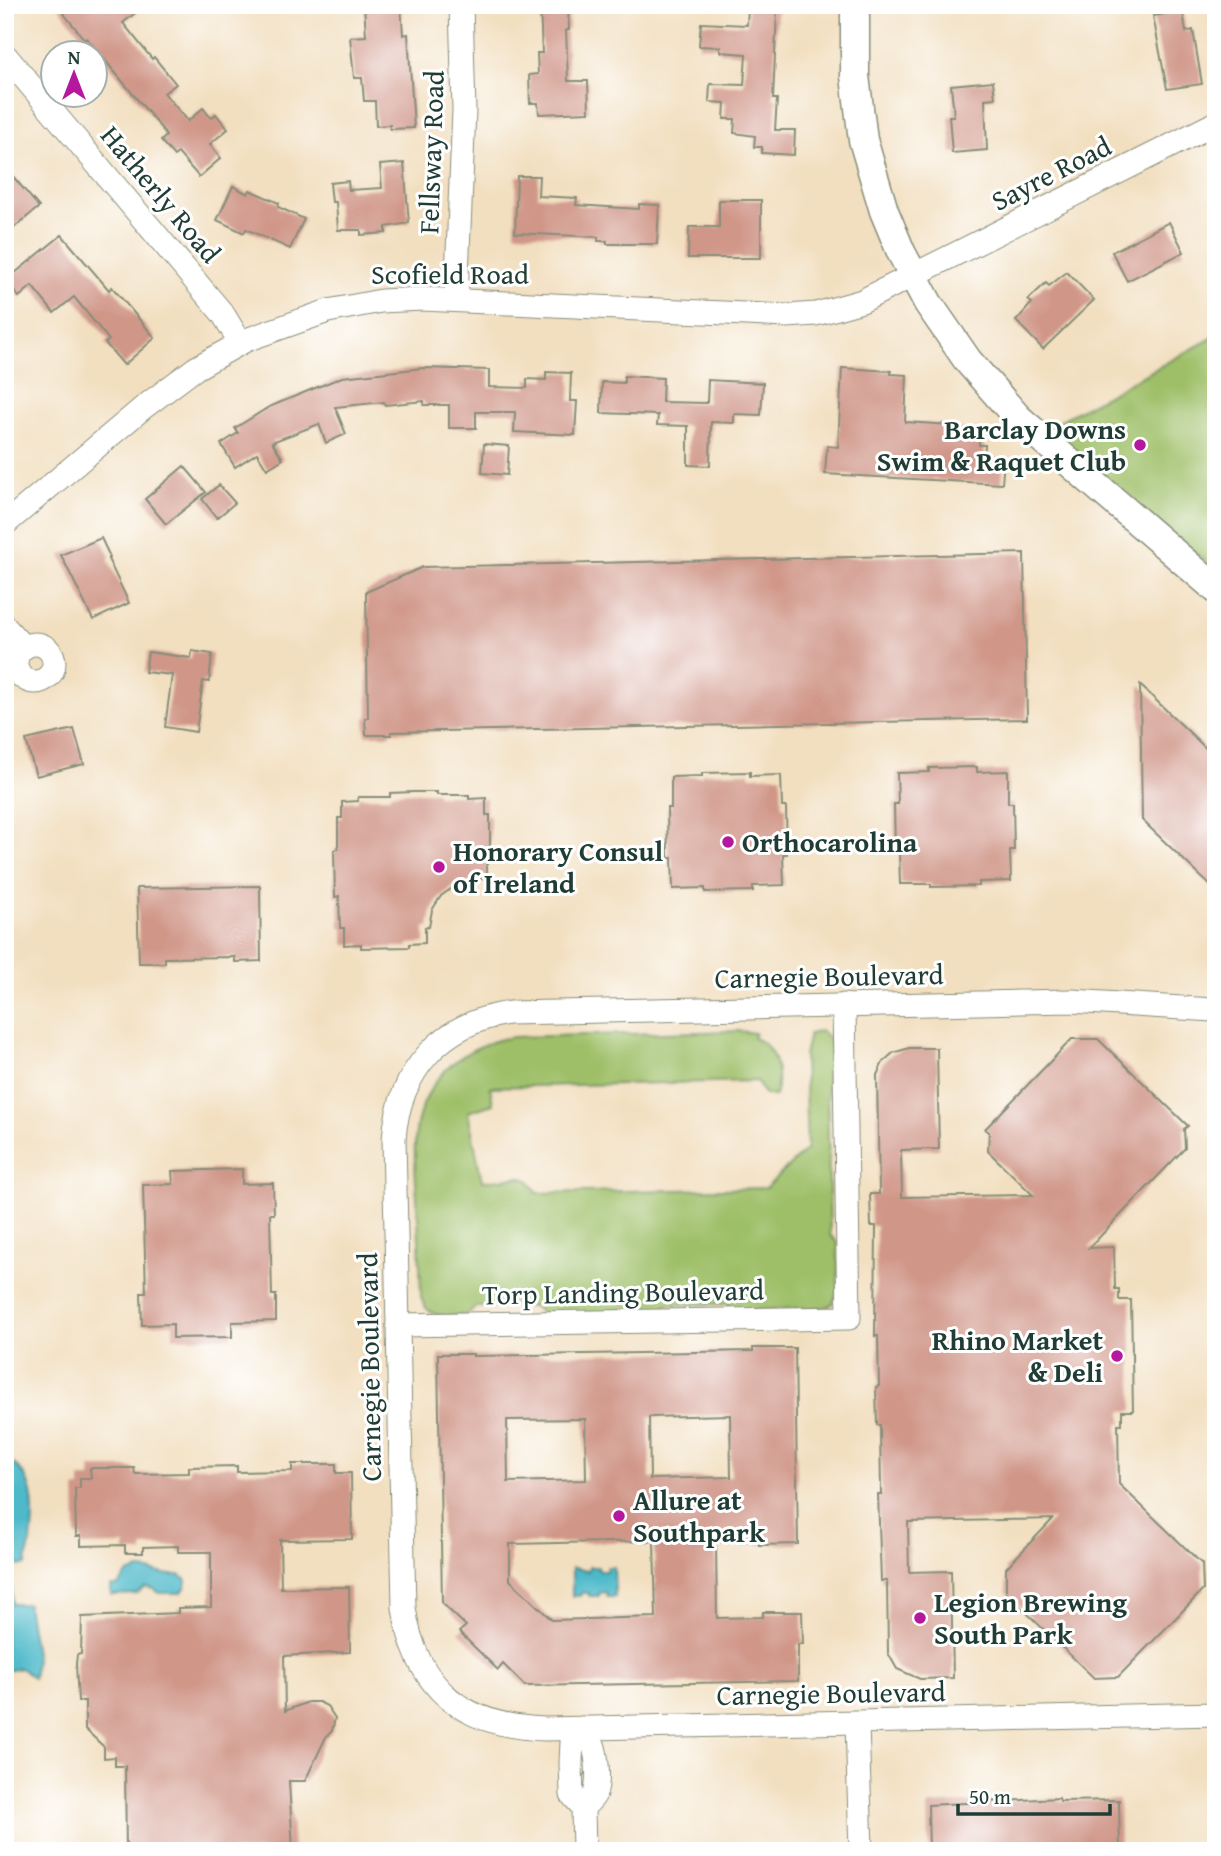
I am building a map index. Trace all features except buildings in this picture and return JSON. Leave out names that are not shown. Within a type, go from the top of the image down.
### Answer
[{"type":"street","name":"Fellsway Road","points":[[456,300],[464,110],[461,5]]},
{"type":"street","points":[[855,5],[855,68],[863,139],[884,211],[913,275],[957,347],[1002,402],[1045,443],[1216,589]]},
{"type":"street","name":"Hatherly Road","points":[[5,55],[223,314],[240,342]]},
{"type":"street","name":"Sayre Road","points":[[913,275],[1216,123]]},
{"type":"street","name":"Scofield Road","points":[[5,524],[169,387],[240,342],[316,314],[359,304],[400,299],[804,315],[843,308],[913,275]]},
{"type":"street","points":[[5,626],[24,648]]},
{"type":"street","name":"Carnegie Boulevard","points":[[1215,1014],[1072,1001],[509,1013],[484,1017],[454,1032],[434,1047],[417,1068],[404,1091],[396,1116],[394,1155],[404,1608],[413,1649],[432,1681],[454,1702],[494,1723],[523,1728],[1216,1714]]},
{"type":"street","name":"Torp Landing Boulevard","points":[[398,1325],[849,1318],[844,1005]]},
{"type":"street","points":[[857,1723],[861,1851]]},
{"type":"street","points":[[582,1728],[572,1741],[571,1774],[572,1795],[583,1807],[584,1851]]},
{"type":"green space","name":"Barclay Downs Swim & Raquet Club","points":[[1216,336],[1216,570],[1048,432],[1061,420]]},
{"type":"green space","points":[[739,1031],[755,1033],[753,1038],[767,1047],[772,1054],[777,1070],[775,1096],[763,1092],[757,1081],[490,1087],[493,1104],[468,1112],[482,1181],[519,1177],[529,1180],[537,1193],[766,1188],[807,1149],[804,1055],[809,1034],[821,1031],[829,1039],[833,1053],[833,1069],[827,1075],[830,1235],[838,1243],[838,1289],[833,1303],[827,1307],[735,1311],[728,1304],[667,1305],[660,1312],[542,1314],[534,1306],[476,1307],[466,1315],[439,1315],[428,1310],[421,1297],[415,1140],[418,1120],[431,1088],[453,1064],[480,1046],[513,1037]]},
{"type":"water","points":[[5,1460],[22,1472],[32,1500],[32,1532],[26,1565],[12,1566],[12,1604],[27,1604],[36,1660],[33,1678],[21,1668],[5,1671]]},
{"type":"water","points":[[589,1567],[606,1571],[607,1567],[614,1567],[615,1597],[607,1597],[606,1592],[599,1593],[599,1596],[581,1593],[580,1596],[572,1596],[572,1568],[588,1571]]},
{"type":"water","points":[[139,1570],[180,1575],[186,1580],[186,1587],[181,1593],[159,1593],[146,1587],[137,1594],[111,1595],[111,1586],[118,1586],[127,1574]]},
{"type":"place","name":"Barclay Downs Swim & Raquet Club","points":[[1140,445]]},
{"type":"place","name":"Orthocarolina","points":[[728,842]]},
{"type":"place","name":"Honorary Consul of Ireland","points":[[439,867]]},
{"type":"place","name":"Rhino Market & Deli","points":[[1117,1356]]},
{"type":"place","name":"Allure at Southpark","points":[[619,1516]]},
{"type":"place","name":"Legion Brewing South Park","points":[[920,1618]]}]
